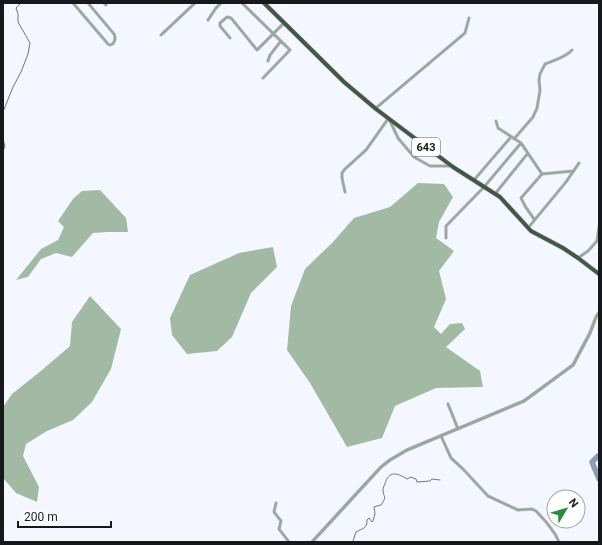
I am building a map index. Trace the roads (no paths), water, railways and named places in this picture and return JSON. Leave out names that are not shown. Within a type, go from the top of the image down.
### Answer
[{"type":"highway","name":"643","points":[[264,3],[344,82],[389,120],[474,181],[500,197],[510,206],[531,232],[578,258],[599,274]]},
{"type":"street","points":[[73,3],[108,44],[112,45],[115,40],[114,34],[88,3]]},
{"type":"street","points":[[161,35],[195,3]]},
{"type":"street","points":[[208,20],[221,3]]},
{"type":"street","points":[[242,3],[290,50],[263,78]]},
{"type":"street","points":[[230,38],[220,26],[220,23],[228,17],[257,50],[284,23]]},
{"type":"street","points":[[376,109],[465,33],[469,18]]},
{"type":"street","points":[[268,61],[270,55],[281,41]]},
{"type":"street","points":[[514,139],[533,117],[537,108],[540,90],[540,74],[545,64],[564,57],[572,50]]},
{"type":"street","points":[[345,192],[342,173],[366,150],[389,120],[398,138],[414,156],[430,166],[453,166]]},
{"type":"street","points":[[496,121],[498,128],[521,143],[542,174]]},
{"type":"street","points":[[474,181],[511,137]]},
{"type":"street","points":[[446,238],[446,226],[484,187],[521,143]]},
{"type":"street","points":[[495,194],[528,153]]},
{"type":"street","points":[[528,228],[566,182],[579,163]]},
{"type":"street","points":[[534,219],[521,198],[542,174],[574,171]]},
{"type":"street","points":[[578,258],[588,251],[597,241],[599,227]]},
{"type":"street","points":[[312,542],[381,467],[390,460],[407,450],[524,401],[573,365],[599,313]]},
{"type":"street","points":[[448,404],[458,429]]},
{"type":"street","points":[[441,436],[451,458],[463,468],[488,496],[518,510],[532,509],[536,511],[547,523],[559,542]]},
{"type":"street","points":[[276,503],[274,512],[281,521],[279,529],[289,542]]},
{"type":"waterway","points":[[3,112],[21,72],[28,54],[30,43],[18,22],[16,8],[21,3]]},
{"type":"waterway","points":[[3,138],[5,147],[3,150]]},
{"type":"waterway","points":[[599,456],[592,462],[599,479]]},
{"type":"waterway","points":[[353,541],[356,532],[365,527],[367,520],[369,518],[372,522],[373,521],[375,514],[374,507],[381,505],[385,498],[383,488],[388,476],[397,474],[407,479],[411,477],[416,479],[417,482],[430,481],[432,479],[440,480]]}]
